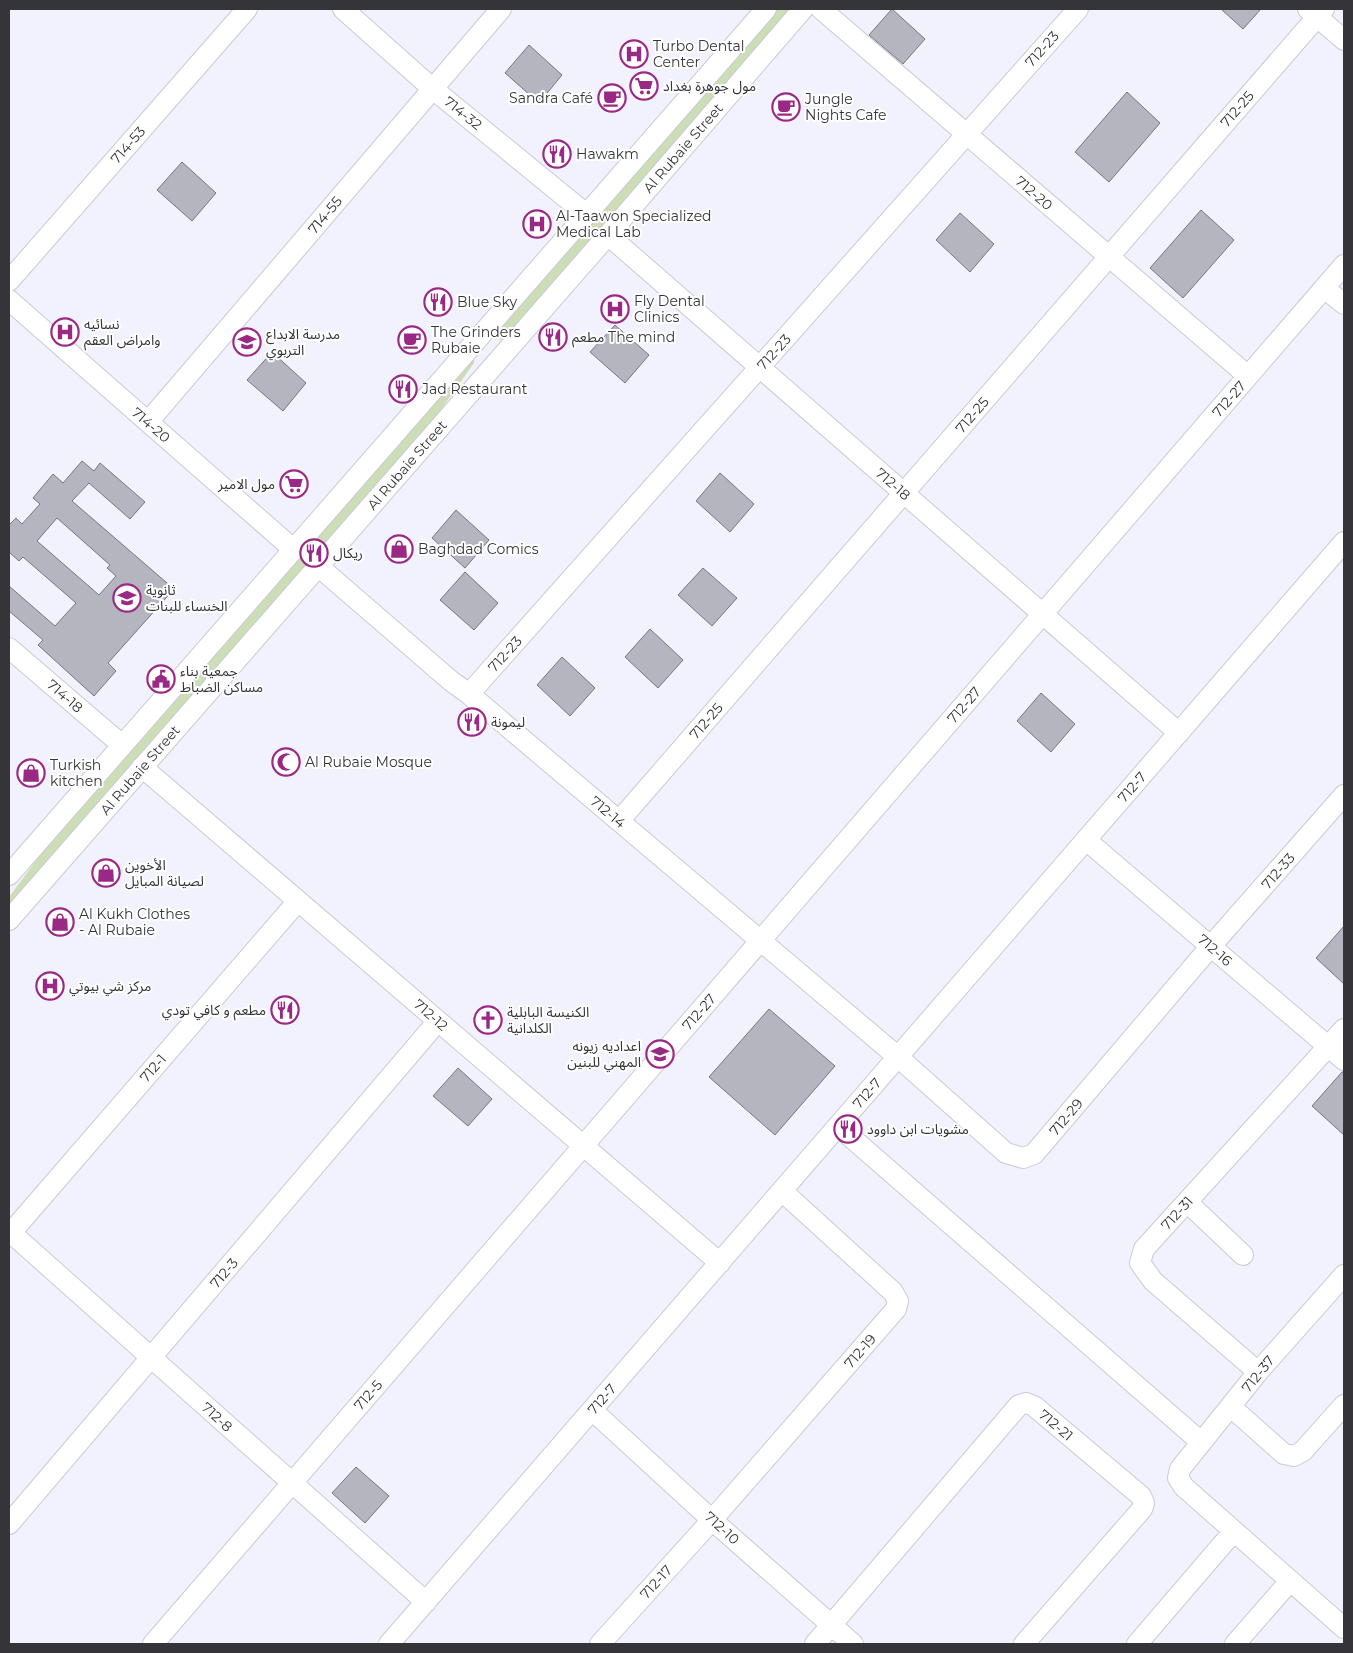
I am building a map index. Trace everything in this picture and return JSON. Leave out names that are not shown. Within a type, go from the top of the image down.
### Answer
[{"type":"street","name":"714-53","points":[[9,282],[247,9]]},
{"type":"street","name":"714-32","points":[[343,9],[433,89],[586,214]]},
{"type":"street","name":"714-55","points":[[148,422],[501,9]]},
{"type":"street","points":[[9,875],[766,9]]},
{"type":"street","name":"Al Rubaie Street","points":[[9,920],[500,359],[803,9]]},
{"type":"street","name":"712-20","points":[[821,9],[1248,376]]},
{"type":"street","name":"712-23","points":[[469,694],[1078,9]]},
{"type":"street","points":[[1317,11],[1344,40]]},
{"type":"street","name":"712-25","points":[[619,821],[1109,257],[1317,11]]},
{"type":"street","name":"712-18","points":[[608,235],[1179,733]]},
{"type":"street","name":"712-27","points":[[584,1146],[1344,265]]},
{"type":"street","points":[[1324,288],[1344,304]]},
{"type":"street","name":"714-20","points":[[9,300],[293,549]]},
{"type":"street","points":[[476,340],[500,359]]},
{"type":"street","name":"712-7","points":[[389,1644],[1179,733],[1343,548]]},
{"type":"street","name":"712-14","points":[[318,566],[451,681],[469,694],[898,1057]]},
{"type":"street","name":"714-18","points":[[9,648],[122,745]]},
{"type":"street","name":"712-12","points":[[142,767],[720,1263]]},
{"type":"street","name":"712-33","points":[[1211,946],[1344,795]]},
{"type":"street","name":"712-16","points":[[1086,840],[1344,1060]]},
{"type":"street","name":"712-1","points":[[9,1233],[298,901]]},
{"type":"street","name":"712-29","points":[[898,1057],[1006,1153],[1023,1158],[1034,1154],[1211,946]]},
{"type":"street","name":"712-3","points":[[9,1524],[438,1021]]},
{"type":"street","points":[[1328,1047],[1344,1028]]},
{"type":"street","name":"712-31","points":[[1258,1372],[1153,1280],[1140,1262],[1144,1249],[1328,1047]]},
{"type":"street","points":[[838,1126],[1201,1442]]},
{"type":"street","name":"712-5","points":[[153,1644],[584,1146]]},
{"type":"street","name":"712-19","points":[[712,1520],[896,1309],[898,1301],[893,1292],[782,1191]]},
{"type":"street","points":[[1187,1202],[1243,1255]]},
{"type":"street","name":"712-8","points":[[9,1233],[426,1602]]},
{"type":"street","name":"712-37","points":[[1234,1531],[1184,1487],[1178,1478],[1180,1468],[1258,1372],[1344,1275]]},
{"type":"street","name":"712-21","points":[[832,1626],[1019,1405],[1026,1403],[1034,1406],[1141,1496],[1144,1503],[1142,1510],[1024,1644]]},
{"type":"street","points":[[1231,1407],[1284,1454],[1294,1456],[1304,1451],[1344,1405]]},
{"type":"street","name":"712-10","points":[[592,1410],[712,1520],[853,1644]]},
{"type":"street","name":"712-17","points":[[600,1644],[712,1520]]},
{"type":"street","points":[[1137,1644],[1234,1531],[1344,1628]]},
{"type":"street","points":[[1235,1644],[1290,1581]]},
{"type":"street","points":[[815,1644],[832,1626]]},
{"type":"green space","points":[[776,9],[792,9],[504,340],[496,339],[495,332]]},
{"type":"green space","points":[[470,359],[474,360],[474,363],[435,418],[9,908],[9,897],[52,835]]},
{"type":"building","points":[[892,9],[925,39],[903,64],[869,35]]},
{"type":"building","points":[[1221,9],[1261,9],[1243,29]]},
{"type":"building","points":[[529,45],[562,75],[539,103],[505,73]]},
{"type":"building","points":[[1127,92],[1160,123],[1109,182],[1075,152]]},
{"type":"building","points":[[182,162],[216,193],[192,221],[157,190]]},
{"type":"building","points":[[1201,210],[1234,240],[1183,298],[1150,268]]},
{"type":"building","points":[[960,213],[994,244],[970,272],[936,240]]},
{"type":"building","points":[[615,325],[649,355],[625,383],[590,352]]},
{"type":"building","points":[[272,352],[306,383],[283,411],[247,380]]},
{"type":"building","points":[[82,461],[94,471],[100,463],[145,502],[130,519],[89,483],[72,501],[174,589],[108,663],[116,671],[94,696],[38,645],[43,640],[9,611],[9,586],[55,626],[76,603],[23,557],[19,561],[9,552],[9,525],[16,518],[22,524],[40,504],[33,498],[53,474],[63,483]],"holes":[[[57,518],[110,565],[107,568],[116,576],[99,595],[37,541]]]},
{"type":"building","points":[[720,473],[754,504],[730,532],[696,501]]},
{"type":"building","points":[[456,510],[489,540],[465,568],[432,538]]},
{"type":"building","points":[[703,568],[737,598],[712,626],[678,595]]},
{"type":"building","points":[[465,572],[498,603],[474,630],[440,600]]},
{"type":"building","points":[[650,629],[683,660],[658,688],[625,657]]},
{"type":"building","points":[[562,657],[595,688],[570,716],[537,685]]},
{"type":"building","points":[[1041,693],[1075,724],[1051,752],[1017,721]]},
{"type":"building","points":[[1344,926],[1344,984],[1316,958]]},
{"type":"building","points":[[769,1009],[835,1066],[775,1135],[709,1077]]},
{"type":"building","points":[[458,1068],[492,1099],[468,1126],[433,1096]]},
{"type":"building","points":[[1344,1072],[1344,1135],[1312,1106]]},
{"type":"building","points":[[356,1467],[389,1496],[365,1523],[332,1493]]},
{"type":"place","name":"Turbo Dental Center","points":[[634,54]]},
{"type":"place","name":"مول جوهرة بغداد","points":[[644,86]]},
{"type":"place","name":"Sandra Café","points":[[612,98]]},
{"type":"place","name":"Jungle Nights Cafe","points":[[786,107]]},
{"type":"place","name":"Hawakm","points":[[557,154]]},
{"type":"place","name":"Al-Taawon Specialized Medical Lab","points":[[537,224]]},
{"type":"place","name":"Blue Sky","points":[[438,302]]},
{"type":"place","name":"Fly Dental Clinics","points":[[615,309]]},
{"type":"place","name":"نسائيه وامراض العقم","points":[[65,332]]},
{"type":"place","name":"مطعم The mind","points":[[553,337]]},
{"type":"place","name":"The Grinders Rubaie","points":[[412,340]]},
{"type":"place","name":"مدرسة الابداع التربوي","points":[[247,342]]},
{"type":"place","name":"Jad Restaurant","points":[[403,389]]},
{"type":"place","name":"مول الامير","points":[[294,484]]},
{"type":"place","name":"Baghdad Comics","points":[[399,549]]},
{"type":"place","name":"ريكال","points":[[314,553]]},
{"type":"place","name":"ثانوية الخنساء للبنات","points":[[127,598]]},
{"type":"place","name":"جمعية بناء مساكن الضباط","points":[[161,679]]},
{"type":"place","name":"ليمونة","points":[[472,722]]},
{"type":"place","name":"Al Rubaie Mosque","points":[[286,762]]},
{"type":"place","name":"Turkish kitchen","points":[[31,773]]},
{"type":"place","name":"الأخوين لصيانة المبايل","points":[[106,873]]},
{"type":"place","name":"Al Kukh Clothes - Al Rubaie","points":[[60,922]]},
{"type":"place","name":"مركز شي بيوتي","points":[[50,986]]},
{"type":"place","name":"مطعم و كافي تودي","points":[[285,1010]]},
{"type":"place","name":"الكنيسة البابلية الكلدانية","points":[[488,1020]]},
{"type":"place","name":"اعداديه زيونه المهني للبنين","points":[[660,1054]]},
{"type":"place","name":"مشويات ابن داوود","points":[[848,1129]]}]
